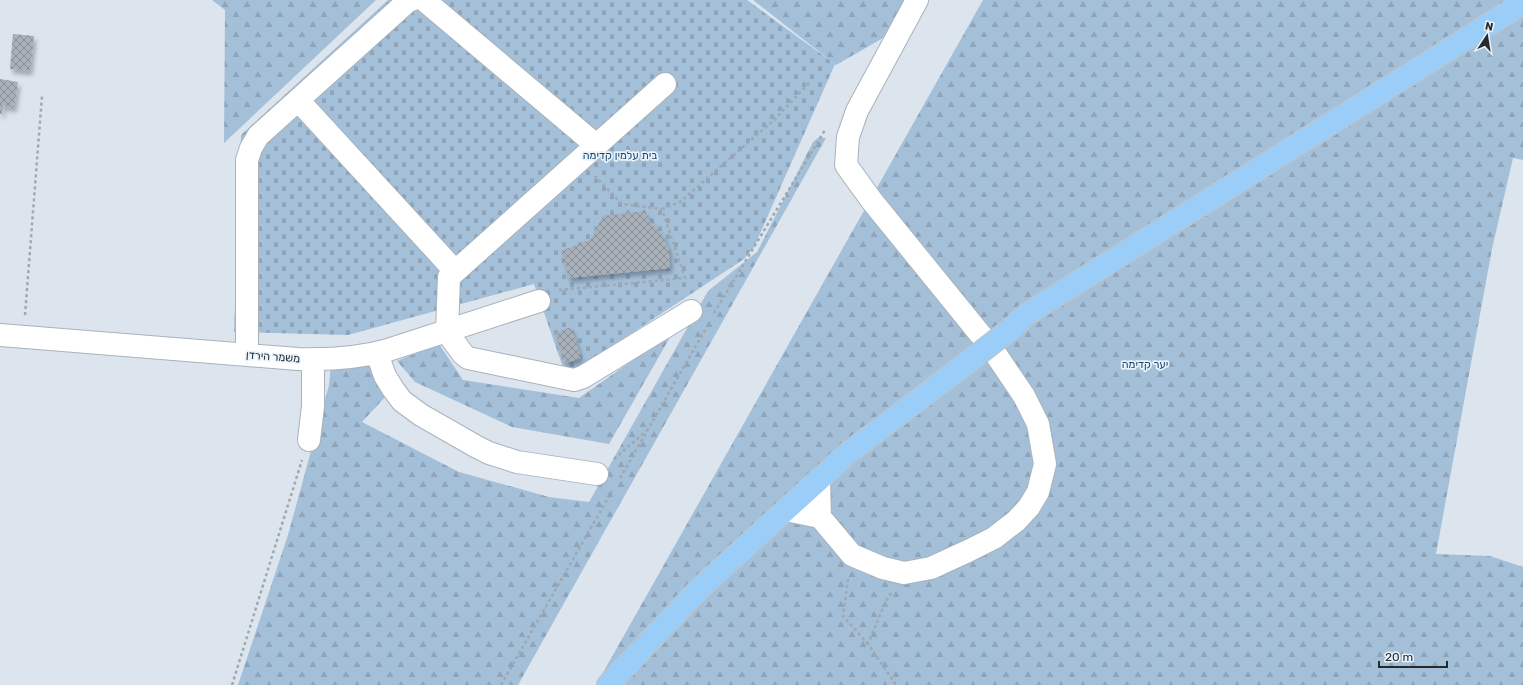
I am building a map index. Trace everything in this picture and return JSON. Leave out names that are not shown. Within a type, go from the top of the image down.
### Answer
[{"type":"main road","points":[[608,685],[700,588],[848,453],[1012,328],[1027,314],[1523,3]]},
{"type":"street","points":[[247,355],[247,160],[251,148],[258,136],[408,1],[411,0]]},
{"type":"street","points":[[424,0],[596,145]]},
{"type":"street","points":[[786,510],[820,518],[852,555],[883,568],[904,573],[931,568],[994,538],[1010,526],[1029,507],[1038,492],[1045,464],[1038,424],[1024,396],[993,350],[872,201],[846,165],[848,137],[857,111],[918,0]]},
{"type":"street","points":[[665,84],[448,277],[447,332],[463,354],[468,358],[574,380],[584,377],[691,311]]},
{"type":"street","points":[[298,100],[455,271]]},
{"type":"street","name":"משמר הירדן","points":[[0,335],[247,355],[313,359],[347,358],[378,353],[447,332],[539,301]]},
{"type":"street","points":[[378,353],[385,376],[402,400],[421,415],[477,447],[488,453],[517,462],[597,474]]},
{"type":"street","points":[[309,440],[313,406],[313,359]]},
{"type":"street","points":[[819,480],[820,518]]},
{"type":"path","points":[[579,160],[622,204],[662,208],[680,202],[775,119],[810,82]]},
{"type":"path","points":[[24,337],[42,96]]},
{"type":"path","points":[[712,317],[827,126]]},
{"type":"path","points":[[539,301],[552,291],[684,278],[662,208]]},
{"type":"path","points":[[500,685],[705,330]]},
{"type":"path","points":[[597,474],[648,429]]},
{"type":"path","points":[[232,685],[309,440]]},
{"type":"path","points":[[852,555],[843,616],[868,644],[896,685]]},
{"type":"path","points":[[868,644],[885,603],[904,573]]},
{"type":"green space","points":[[212,0],[376,0],[224,143],[225,10]]},
{"type":"green space","name":"בית עלמין קדימה","points":[[388,0],[747,0],[835,64],[754,247],[744,259],[588,362],[565,373],[534,284],[348,335],[234,332],[241,135]]},
{"type":"green space","points":[[753,0],[906,0],[883,38],[836,65]]},
{"type":"green space","name":"יער קדימה","points":[[983,0],[1523,0],[1523,160],[1513,158],[1492,249],[1436,554],[1490,556],[1523,567],[1523,685],[596,685]]},
{"type":"green space","points":[[819,137],[826,138],[518,685],[238,685],[288,535],[329,385],[331,365],[380,364],[387,395],[362,422],[459,472],[549,497],[589,502],[708,291],[757,252],[813,142]]},
{"type":"green space","points":[[673,332],[609,444],[512,427],[415,382],[397,361],[439,344],[463,380],[579,398]]},
{"type":"building","points":[[13,34],[34,36],[30,71],[10,69]]},
{"type":"building","points":[[0,79],[18,82],[14,108],[3,106],[2,114],[0,114]]},
{"type":"building","points":[[645,211],[649,220],[664,237],[669,249],[670,268],[569,278],[561,251],[591,239],[603,216]]},
{"type":"building","points":[[571,327],[581,358],[565,363],[555,333]]}]
